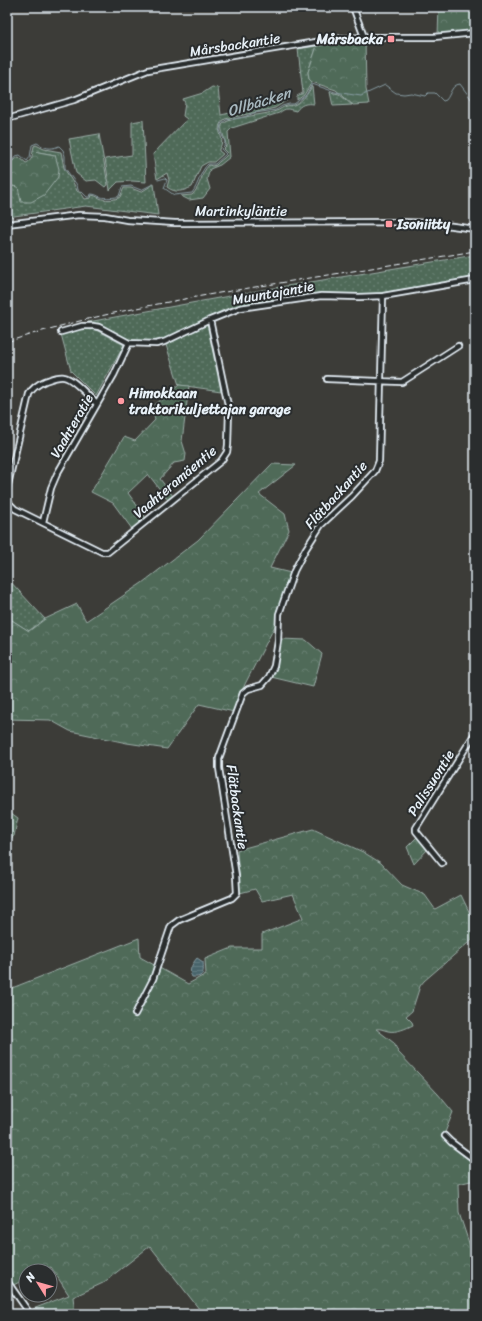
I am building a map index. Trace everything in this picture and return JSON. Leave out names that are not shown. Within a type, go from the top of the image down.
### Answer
[{"type":"street","points":[[354,7],[364,37]]},
{"type":"street","name":"Mårsbackantie","points":[[7,119],[74,100],[148,70],[334,39],[364,37],[434,37],[475,33]]},
{"type":"street","name":"Martinkyläntie","points":[[7,224],[85,215],[152,222],[399,222],[430,223],[475,229]]},
{"type":"street","name":"Muuntajantie","points":[[61,332],[82,326],[92,326],[99,327],[129,344],[156,344],[164,342],[210,320],[240,308],[308,297],[383,296],[475,280]]},
{"type":"street","name":"Flätbackantie","points":[[135,1014],[153,979],[171,926],[179,920],[232,898],[237,893],[236,876],[219,768],[219,758],[243,693],[248,689],[262,685],[272,671],[278,641],[278,618],[294,571],[305,550],[321,526],[352,496],[378,466],[380,457],[383,296]]},
{"type":"street","name":"Vaahteramäentie","points":[[43,522],[106,552],[110,551],[221,461],[227,452],[229,410],[210,320]]},
{"type":"street","name":"Vaahteratie","points":[[43,522],[54,480],[114,375],[129,344]]},
{"type":"street","points":[[327,379],[402,382],[458,346]]},
{"type":"street","points":[[7,490],[29,394],[34,387],[41,382],[59,377],[65,377],[70,379],[97,404]]},
{"type":"street","points":[[7,501],[15,509],[43,522]]},
{"type":"street","name":"Palissuontie","points":[[442,863],[416,831],[416,828],[475,733]]},
{"type":"street","points":[[445,1136],[475,1160]]},
{"type":"street","points":[[7,1282],[30,1314]]},
{"type":"green space","points":[[439,7],[475,7],[475,32],[438,35]]},
{"type":"green space","points":[[365,39],[366,89],[369,104],[353,105],[336,90],[312,82],[309,79],[308,72],[317,46]]},
{"type":"green space","points":[[317,46],[308,72],[309,79],[312,82],[304,95],[297,100],[297,96],[303,93],[298,49]]},
{"type":"green space","points":[[312,86],[314,104],[304,104],[296,111],[286,109],[279,113],[232,128],[228,132],[230,157],[220,165],[210,169],[207,179],[210,189],[203,198],[189,200],[181,196],[192,195],[198,187],[206,168],[209,165],[216,165],[228,154],[223,149],[226,146],[222,125],[225,122],[277,111],[285,106],[295,105],[301,101]]},
{"type":"green space","points":[[212,87],[218,88],[221,115],[287,100],[275,108],[225,119],[219,126],[222,141],[219,151],[223,154],[214,162],[208,162],[201,166],[192,187],[183,191],[173,191],[167,187],[169,180],[167,173],[157,179],[153,154],[187,119],[183,116],[185,103],[183,99],[203,93]]},
{"type":"green space","points":[[330,92],[339,94],[352,105],[333,106]]},
{"type":"green space","points":[[143,120],[146,182],[118,182],[110,190],[105,159],[132,155],[132,122]]},
{"type":"green space","points":[[99,134],[108,185],[105,187],[96,180],[86,181],[76,173],[69,139]]},
{"type":"green space","points":[[36,145],[44,149],[61,152],[64,168],[77,191],[81,193],[85,199],[91,198],[92,195],[102,199],[114,199],[120,197],[124,188],[131,188],[141,192],[154,184],[158,215],[86,206],[7,217],[7,185],[18,187],[55,155],[33,151],[34,146]]},
{"type":"green space","points":[[33,151],[55,155],[59,169],[58,177],[44,195],[31,202],[21,202],[18,187],[7,185],[8,169],[12,162],[19,157],[26,163],[28,162]]},
{"type":"green space","points":[[475,255],[475,277],[375,294],[319,293],[242,305],[226,309],[162,340],[154,342],[130,340],[101,325],[88,322],[262,290]]},
{"type":"green space","points":[[207,324],[221,391],[179,385],[166,345]]},
{"type":"green space","points":[[83,328],[92,328],[124,345],[96,396],[71,371],[61,334]]},
{"type":"green space","points":[[179,385],[189,386],[182,441],[186,454],[185,461],[174,463],[160,479],[173,496],[168,500],[148,474],[128,493],[146,518],[132,529],[113,503],[91,492],[124,437],[135,441],[155,420],[151,408]]},
{"type":"green space","points":[[272,464],[296,465],[259,494],[285,514],[289,530],[270,568],[291,573],[276,615],[277,622],[245,684],[234,712],[199,704],[167,749],[127,743],[70,731],[50,720],[7,719],[7,617],[29,631],[45,619],[77,604],[86,621],[142,583],[198,540]]},
{"type":"green space","points":[[7,578],[45,619],[29,631],[7,617]]},
{"type":"green space","points":[[281,639],[306,640],[322,654],[313,687],[271,677],[276,666]]},
{"type":"green space","points":[[7,810],[18,818],[14,836],[7,841]]},
{"type":"green space","points":[[313,829],[363,852],[381,863],[402,885],[425,895],[435,909],[461,895],[475,924],[475,937],[420,986],[412,1011],[406,1016],[413,1025],[394,1031],[376,1029],[394,1043],[398,1052],[453,1112],[444,1135],[475,1161],[475,1180],[458,1184],[459,1213],[472,1252],[475,1253],[475,1314],[203,1314],[150,1246],[103,1283],[73,1297],[75,1314],[36,1314],[33,1309],[48,1303],[58,1303],[58,1299],[69,1295],[58,1278],[58,1263],[18,1263],[18,1283],[7,1288],[7,990],[139,938],[140,957],[188,984],[206,974],[205,959],[232,948],[262,948],[262,934],[303,918],[293,894],[262,901],[255,889],[240,893],[237,850]]},
{"type":"green space","points":[[418,836],[428,849],[414,864],[407,847]]},
{"type":"water","points":[[197,958],[203,962],[203,971],[201,975],[192,977],[190,972],[191,968]]},
{"type":"waterway","name":"Ollbäcken","points":[[158,180],[165,178],[167,180],[164,188],[174,195],[192,193],[205,167],[208,164],[215,164],[226,154],[221,149],[225,142],[220,130],[221,124],[226,120],[244,117],[254,113],[276,110],[282,106],[294,104],[306,95],[312,84],[335,92],[361,96],[385,85],[396,93],[411,93],[425,96],[428,93],[435,93],[443,101],[448,98],[455,86],[460,84],[475,104]]},
{"type":"waterway","name":"Ollbäcken","points":[[7,167],[16,156],[20,155],[27,161],[30,157],[32,145],[37,143],[48,148],[59,146],[63,150],[65,156],[65,168],[77,185],[78,190],[87,197],[94,194],[110,198],[119,196],[122,187],[131,186],[141,190],[153,184]]},
{"type":"railway","points":[[7,342],[92,318],[179,300],[475,251]]},
{"type":"place","name":"Mårsbacka","points":[[391,39]]},
{"type":"place","name":"Isoniitty","points":[[389,224]]},
{"type":"place","name":"Himokkaan traktorikuljettajan garage","points":[[121,401]]}]
